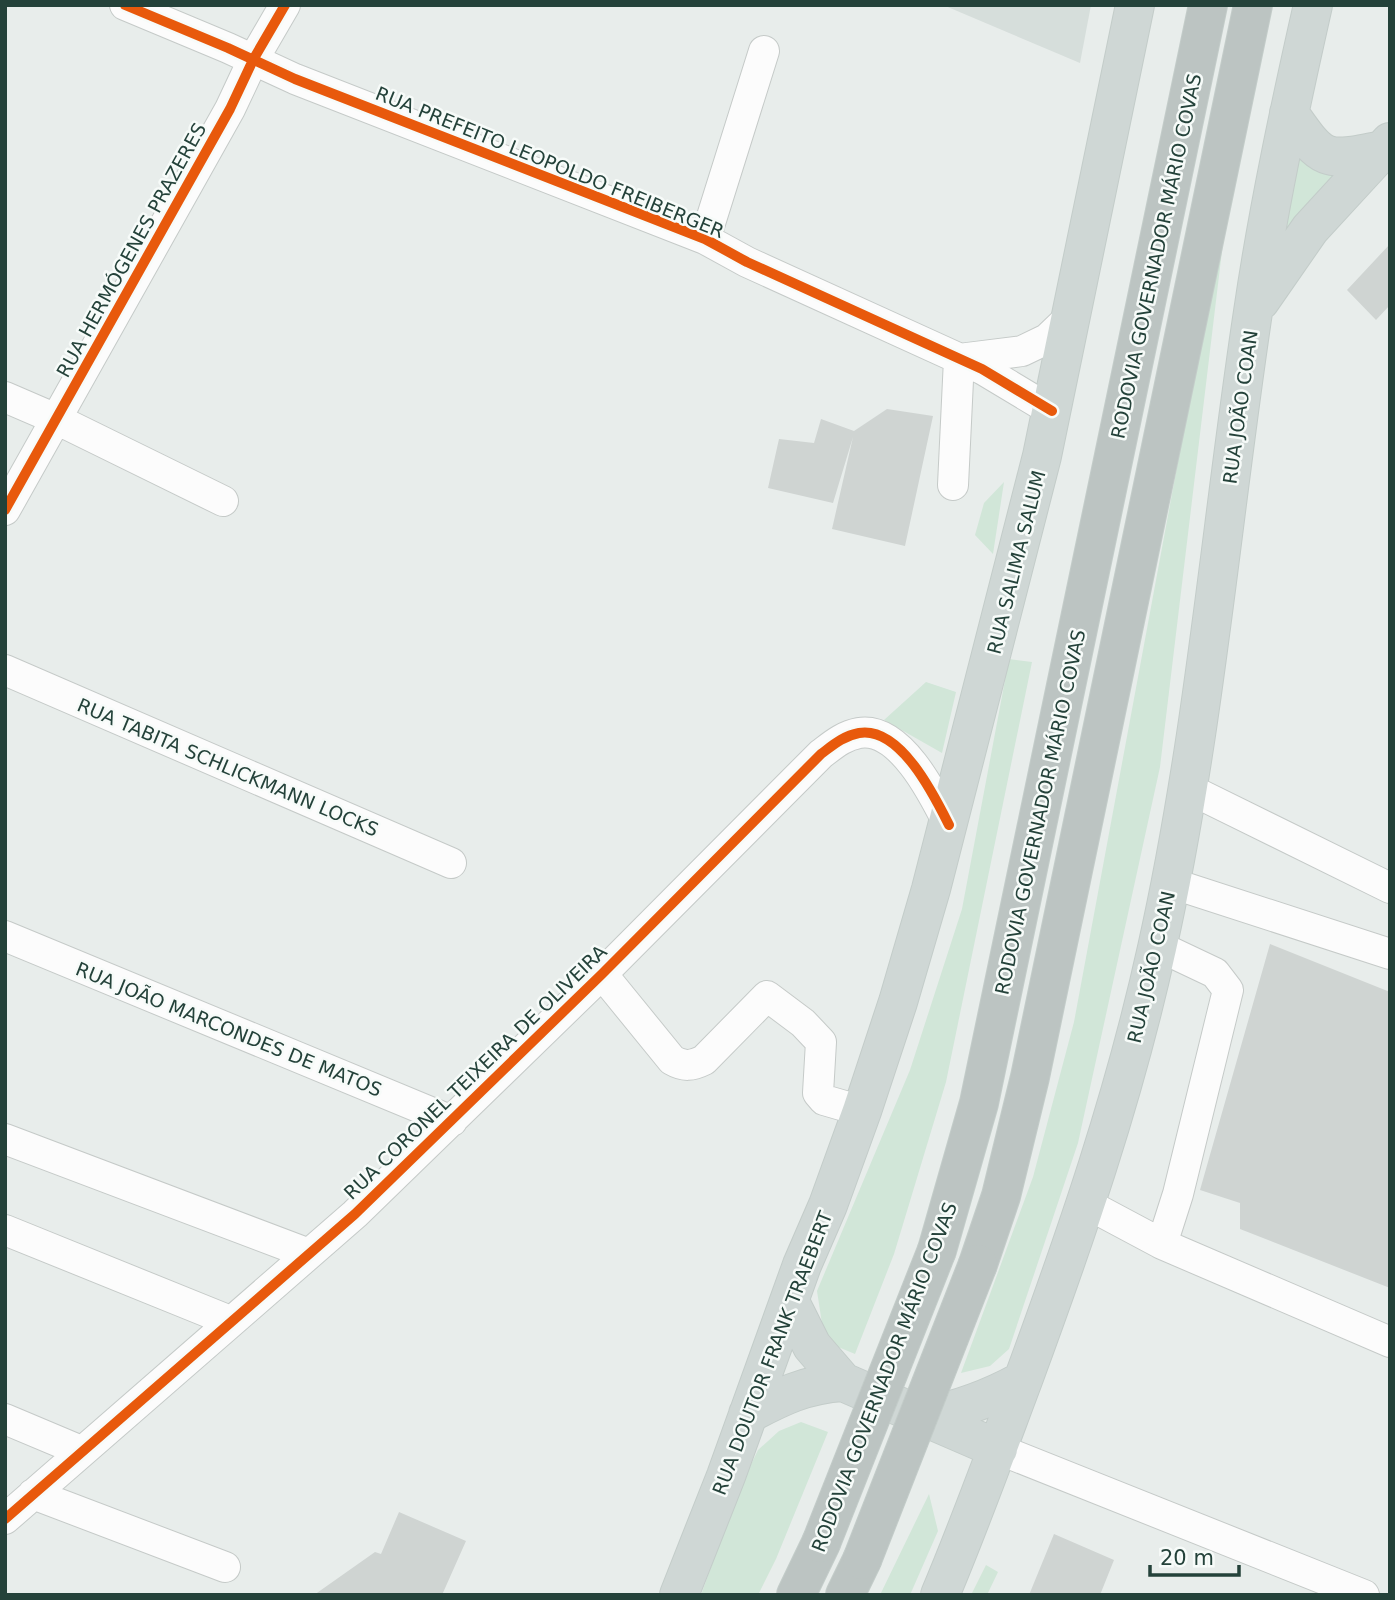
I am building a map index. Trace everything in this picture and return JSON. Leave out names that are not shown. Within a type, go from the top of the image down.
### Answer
[{"type":"highway","name":"RODOVIA GOVERNADOR MÁRIO COVAS","points":[[796,1595],[821,1543],[937,1250],[979,1103],[1208,5]]},
{"type":"highway","points":[[845,1595],[862,1560],[978,1264],[1001,1196],[1030,1077],[1253,5]]},
{"type":"main road","name":"RUA SALIMA SALUM","points":[[862,1111],[898,1002],[949,825],[1052,411],[1135,5]]},
{"type":"main road","name":"RUA JOÃO COAN","points":[[940,1595],[998,1448],[1087,1204],[1117,1109],[1158,946],[1187,788],[1253,311],[1289,113],[1312,5]]},
{"type":"main road","points":[[1289,113],[1310,143],[1326,155],[1341,159],[1386,146]]},
{"type":"main road","points":[[1253,311],[1310,229],[1386,146]]},
{"type":"main road","name":"RUA DOUTOR FRANK TRAEBERT","points":[[678,1595],[862,1111]]},
{"type":"main road","points":[[790,1302],[812,1346],[843,1382]]},
{"type":"main road","points":[[925,1416],[975,1403],[1022,1381]]},
{"type":"main road","points":[[748,1414],[794,1390],[843,1382],[998,1448]]},
{"type":"main road","points":[[925,1416],[957,1454],[965,1477],[969,1502],[967,1527]]},
{"type":"street","name":"RUA PREFEITO LEOPOLDO FREIBERGER","points":[[125,5],[296,79],[705,239],[982,369],[1052,411]]},
{"type":"street","name":"RUA HERMÓGENES PRAZERES","points":[[5,510],[230,109],[253,60],[285,5]]},
{"type":"street","points":[[705,239],[764,51]]},
{"type":"street","points":[[953,485],[959,359],[1022,351],[1047,339],[1072,316]]},
{"type":"street","points":[[5,397],[56,419],[223,501]]},
{"type":"street","name":"RUA TABITA SCHLICKMANN LOCKS","points":[[5,670],[452,863]]},
{"type":"street","name":"RUA CORONEL TEIXEIRA DE OLIVEIRA","points":[[5,1519],[309,1254],[452,1121],[839,739],[862,732],[883,738],[903,752],[930,789],[949,825]]},
{"type":"street","points":[[1187,788],[1390,888]]},
{"type":"street","points":[[1171,883],[1390,954]]},
{"type":"street","name":"RUA JOÃO MARCONDES DE MATOS","points":[[5,936],[452,1121]]},
{"type":"street","points":[[1158,946],[1215,972],[1228,990],[1178,1194],[1162,1244]]},
{"type":"street","points":[[602,974],[672,1060],[681,1065],[694,1065],[704,1060],[767,996],[803,1023],[821,1042],[818,1093],[824,1100],[862,1111]]},
{"type":"street","points":[[5,1139],[309,1254]]},
{"type":"street","points":[[1087,1204],[1162,1244],[1390,1342]]},
{"type":"street","points":[[5,1230],[230,1321]]},
{"type":"street","points":[[5,1419],[81,1451]]},
{"type":"street","points":[[998,1448],[1364,1595]]},
{"type":"street","points":[[33,1494],[225,1567]]},
{"type":"shaded area","points":[[943,5],[1091,5],[1080,63]]},
{"type":"green space","points":[[1297,143],[1343,170],[1280,238]]},
{"type":"green space","points":[[1231,176],[1160,767],[1078,1143],[1009,1349],[990,1366],[961,1373],[1033,1177],[1074,1022]]},
{"type":"green space","points":[[1004,482],[993,554],[975,535],[984,503]]},
{"type":"green space","points":[[1009,659],[1032,662],[946,1082],[894,1254],[855,1354],[831,1344],[823,1330],[817,1291],[910,1070],[962,909]]},
{"type":"green space","points":[[926,682],[956,692],[942,753],[884,720]]},
{"type":"green space","points":[[801,1422],[828,1432],[776,1559],[758,1595],[701,1595],[740,1487],[758,1450],[779,1431]]},
{"type":"green space","points":[[929,1494],[938,1531],[910,1595],[880,1595]]},
{"type":"green space","points":[[986,1565],[998,1572],[987,1595],[971,1595]]},
{"type":"building","points":[[1390,244],[1390,305],[1376,320],[1347,290]]},
{"type":"building","points":[[887,409],[933,416],[905,546],[832,529],[853,437],[833,503],[768,488],[779,439],[814,443],[821,419],[854,431]]},
{"type":"building","points":[[1270,944],[1390,992],[1390,1288],[1240,1229],[1240,1203],[1200,1190]]},
{"type":"building","points":[[399,1512],[466,1541],[442,1595],[314,1595],[375,1552],[381,1554]]},
{"type":"building","points":[[1054,1534],[1114,1560],[1100,1595],[1029,1595]]},
{"type":"cycle path","points":[[125,5],[295,79],[705,239],[747,262],[982,369],[1052,411]]},
{"type":"cycle path","points":[[5,510],[230,109],[253,60],[285,5]]},
{"type":"cycle path","points":[[5,1519],[355,1214],[830,747],[859,733],[874,734],[888,740],[914,765],[949,825]]}]
